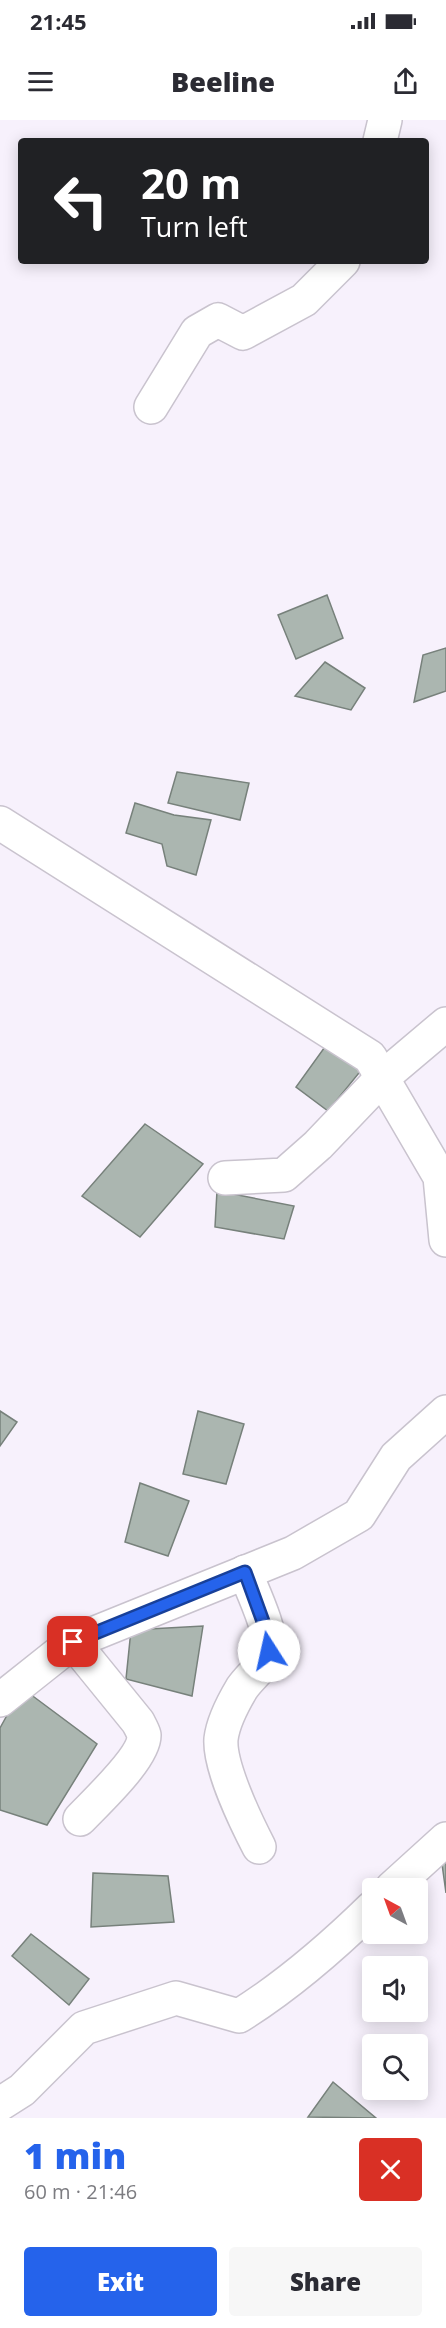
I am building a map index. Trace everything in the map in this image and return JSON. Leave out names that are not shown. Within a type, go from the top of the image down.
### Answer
[{"type":"street","points":[[381,138],[385,120]]},
{"type":"street","points":[[151,407],[197,332],[218,320],[243,333],[304,300],[339,264]]},
{"type":"street","points":[[0,823],[370,1057],[440,1177],[446,1240]]},
{"type":"street","points":[[225,1178],[284,1174],[318,1145],[382,1077],[446,1024]]},
{"type":"street","points":[[0,1700],[73,1642],[293,1553],[359,1515],[396,1457],[446,1412]]},
{"type":"street","points":[[245,1572],[269,1638],[269,1651],[239,1695],[230,1712],[221,1739],[224,1764],[247,1824],[260,1847]]},
{"type":"street","points":[[73,1642],[138,1722],[144,1735],[141,1747],[130,1765],[80,1819]]},
{"type":"street","points":[[403,1878],[446,1839]]},
{"type":"street","points":[[0,2104],[22,2090],[84,2028],[176,1998],[239,2016],[271,1996],[362,1918]]},
{"type":"building","points":[[327,595],[343,638],[296,659],[278,615]]},
{"type":"building","points":[[446,648],[446,691],[414,702],[423,655]]},
{"type":"building","points":[[325,662],[365,688],[351,710],[295,696]]},
{"type":"building","points":[[177,772],[249,783],[240,820],[168,803]]},
{"type":"building","points":[[135,803],[174,815],[211,820],[196,875],[167,866],[162,844],[126,833]]},
{"type":"building","points":[[327,1044],[363,1068],[328,1111],[296,1087]]},
{"type":"building","points":[[145,1124],[203,1164],[140,1237],[82,1196]]},
{"type":"building","points":[[217,1191],[294,1206],[284,1239],[215,1227]]},
{"type":"building","points":[[0,1411],[17,1422],[0,1446]]},
{"type":"building","points":[[198,1411],[244,1424],[226,1484],[183,1474]]},
{"type":"building","points":[[140,1483],[189,1501],[168,1556],[125,1542]]},
{"type":"building","points":[[203,1626],[192,1696],[126,1679],[131,1630]]},
{"type":"building","points":[[22,1688],[97,1744],[47,1825],[0,1810],[0,1728]]},
{"type":"building","points":[[446,1862],[446,1893],[442,1864]]},
{"type":"building","points":[[93,1873],[168,1876],[174,1922],[91,1927]]},
{"type":"building","points":[[31,1934],[89,1979],[69,2005],[12,1956]]},
{"type":"building","points":[[333,2082],[376,2118],[308,2117]]},
{"type":"route","points":[[73,1642],[245,1572],[269,1638],[269,1651]]}]
